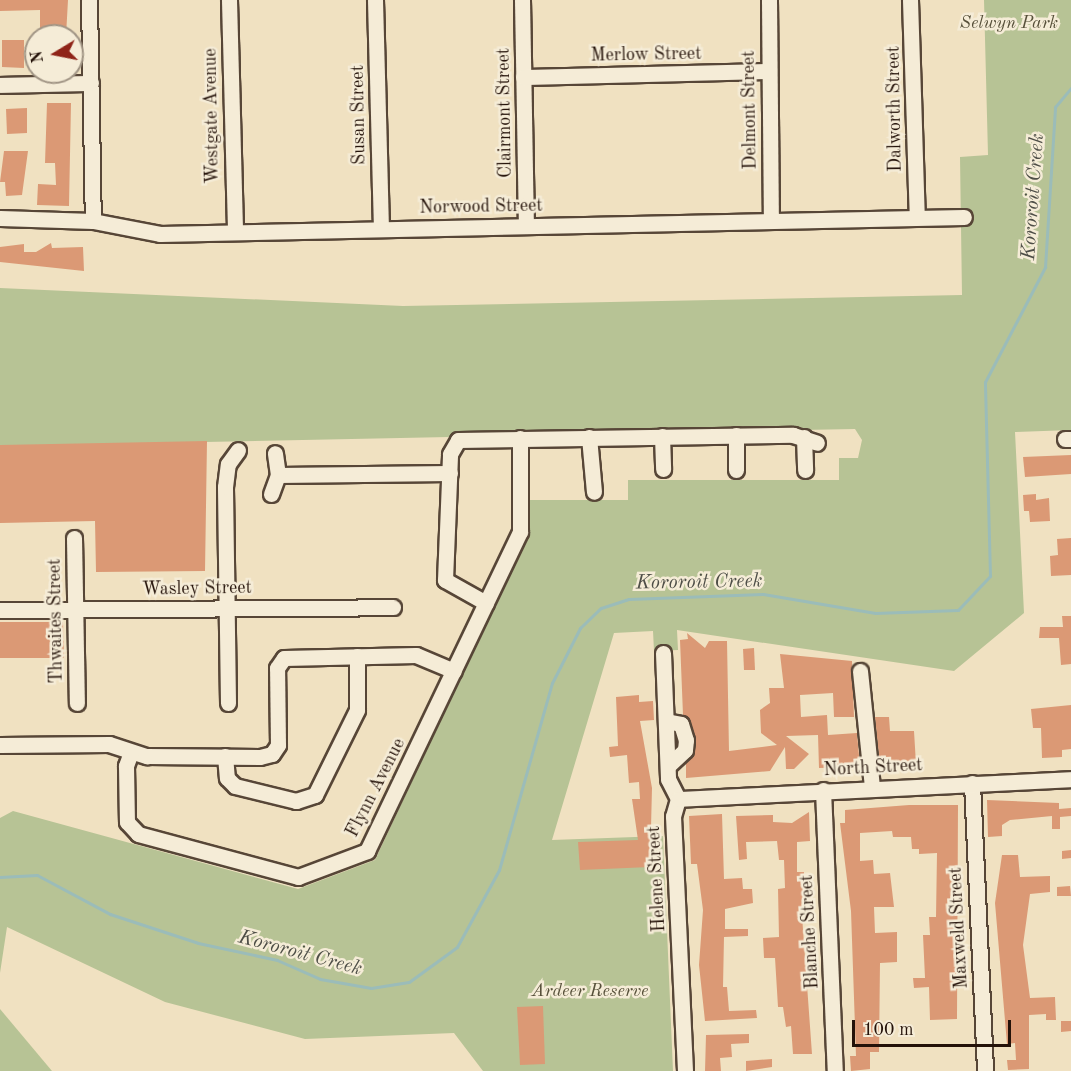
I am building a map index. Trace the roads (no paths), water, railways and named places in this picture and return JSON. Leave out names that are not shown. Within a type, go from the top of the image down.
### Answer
[{"type":"street","points":[[89,0],[93,221]]},
{"type":"street","name":"Westgate Avenue","points":[[229,0],[235,231]]},
{"type":"street","name":"Susan Street","points":[[375,0],[381,228]]},
{"type":"street","name":"Clairmont Street","points":[[522,0],[526,225]]},
{"type":"street","name":"Delmont Street","points":[[769,0],[771,220]]},
{"type":"street","name":"Dalworth Street","points":[[910,0],[917,217]]},
{"type":"street","name":"Merlow Street","points":[[524,77],[769,71]]},
{"type":"street","points":[[0,86],[91,83]]},
{"type":"street","name":"Norwood Street","points":[[0,218],[93,221],[160,234],[964,217]]},
{"type":"street","points":[[736,435],[736,470]]},
{"type":"street","points":[[486,603],[445,580],[451,449],[458,441],[736,435],[810,440],[805,470]]},
{"type":"street","points":[[662,436],[663,468]]},
{"type":"street","points":[[589,437],[594,492]]},
{"type":"street","name":"Flynn Avenue","points":[[131,752],[126,766],[130,830],[307,876],[371,848],[520,532],[520,438]]},
{"type":"street","points":[[228,703],[226,471],[238,450]]},
{"type":"street","points":[[271,494],[278,475],[275,453]]},
{"type":"street","points":[[278,475],[450,473]]},
{"type":"street","name":"Thwaites Street","points":[[74,538],[77,703]]},
{"type":"street","name":"Wasley Street","points":[[0,610],[393,607]]},
{"type":"street","name":"Helene Street","points":[[663,653],[668,766],[678,799],[673,816],[685,1071]]},
{"type":"street","points":[[225,756],[227,778],[235,786],[296,801],[315,795],[355,716],[357,656]]},
{"type":"street","points":[[0,744],[109,744],[131,752],[260,757],[272,754],[278,745],[277,668],[284,658],[421,656],[454,671]]},
{"type":"street","points":[[860,671],[872,788]]},
{"type":"street","points":[[0,750],[20,745]]},
{"type":"street","name":"North Street","points":[[678,799],[1071,779]]},
{"type":"street","name":"Maxweld Street","points":[[972,783],[985,1071]]},
{"type":"street","name":"Blanche Street","points":[[823,790],[836,1071]]},
{"type":"waterway","name":"Kororoit Creek","points":[[0,877],[37,875],[110,914],[198,943],[277,960],[320,979],[371,988],[409,982],[457,947],[499,870],[552,683],[580,628],[601,608],[629,599],[763,594],[875,613],[958,610],[990,576],[985,382],[1045,267],[1055,107],[1071,88]]},
{"type":"park label","name":"Selwyn Park","points":[[1009,23]]},
{"type":"park label","name":"Ardeer Reserve","points":[[590,991]]}]
